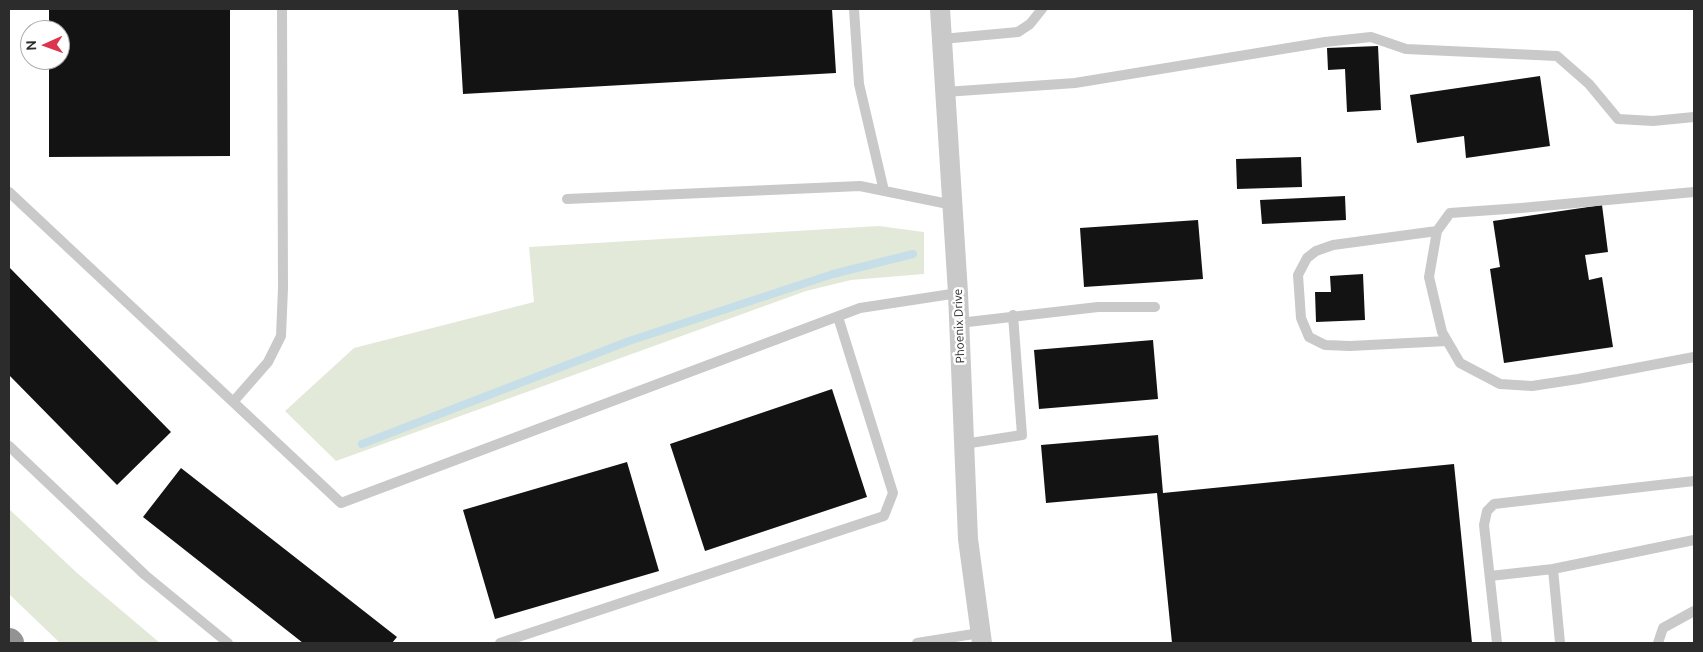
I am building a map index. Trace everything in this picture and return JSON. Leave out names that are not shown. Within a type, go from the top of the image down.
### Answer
[{"type":"street","name":"Phoenix Drive","points":[[940,9],[958,292],[968,539],[981,638]]},
{"type":"lane","points":[[233,402],[268,362],[280,336],[283,288],[282,9]]},
{"type":"lane","points":[[854,9],[859,84],[884,191]]},
{"type":"lane","points":[[942,39],[1018,32],[1030,24],[1042,9]]},
{"type":"lane","points":[[946,92],[1075,83],[1325,42],[1371,37],[1406,49],[1557,56],[1589,84],[1618,119],[1653,121],[1694,117]]},
{"type":"lane","points":[[567,199],[860,186],[953,205]]},
{"type":"lane","points":[[9,192],[341,503],[860,308],[958,292]]},
{"type":"lane","points":[[1694,192],[1450,213],[1437,231],[1429,277],[1442,332],[1460,363],[1500,384],[1532,386],[1694,357]]},
{"type":"lane","points":[[1437,231],[1333,245],[1316,251],[1307,258],[1298,275],[1301,318],[1308,337],[1325,344],[1350,346],[1447,341]]},
{"type":"lane","points":[[959,323],[1013,315],[1098,307],[1155,307]]},
{"type":"lane","points":[[964,444],[1022,435],[1013,315]]},
{"type":"lane","points":[[500,643],[884,516],[892,493],[838,316]]},
{"type":"lane","points":[[9,446],[145,575],[228,643]]},
{"type":"lane","points":[[1497,643],[1484,525],[1486,512],[1494,504],[1694,481]]},
{"type":"lane","points":[[1490,576],[1553,569],[1694,540]]},
{"type":"lane","points":[[1553,569],[1560,643]]},
{"type":"lane","points":[[1658,643],[1663,628],[1694,611]]},
{"type":"lane","points":[[917,643],[981,638]]},
{"type":"green space","points":[[879,226],[924,232],[924,274],[851,280],[806,291],[336,461],[285,411],[354,348],[534,302],[529,247]]},
{"type":"green space","points":[[9,509],[76,572],[160,643],[60,643],[9,594]]},
{"type":"building","points":[[49,9],[230,9],[230,156],[49,157],[49,70],[70,70],[70,20],[49,20]]},
{"type":"building","points":[[458,9],[832,9],[836,73],[463,94]]},
{"type":"building","points":[[1378,46],[1381,110],[1347,112],[1345,69],[1328,70],[1327,48]]},
{"type":"building","points":[[1540,76],[1550,146],[1466,158],[1464,136],[1417,143],[1410,95]]},
{"type":"building","points":[[1301,157],[1302,187],[1237,189],[1236,159]]},
{"type":"building","points":[[1345,196],[1346,220],[1262,224],[1260,200]]},
{"type":"building","points":[[1602,205],[1608,252],[1585,255],[1589,280],[1602,277],[1613,347],[1504,363],[1490,269],[1500,267],[1493,221]]},
{"type":"building","points":[[1198,220],[1203,279],[1084,287],[1080,228]]},
{"type":"building","points":[[9,267],[171,432],[117,485],[9,375]]},
{"type":"building","points":[[1363,274],[1365,320],[1316,322],[1315,292],[1331,292],[1330,276]]},
{"type":"building","points":[[1153,340],[1158,399],[1039,409],[1034,350]]},
{"type":"building","points":[[832,389],[867,497],[705,551],[670,444]]},
{"type":"building","points":[[1158,435],[1163,493],[1454,464],[1472,643],[1172,643],[1157,493],[1046,503],[1041,445]]},
{"type":"building","points":[[627,462],[659,571],[495,619],[463,510]]},
{"type":"building","points":[[181,468],[397,637],[392,643],[303,643],[143,517]]},
{"type":"waterway","points":[[362,444],[629,341],[833,274],[913,254]]}]
